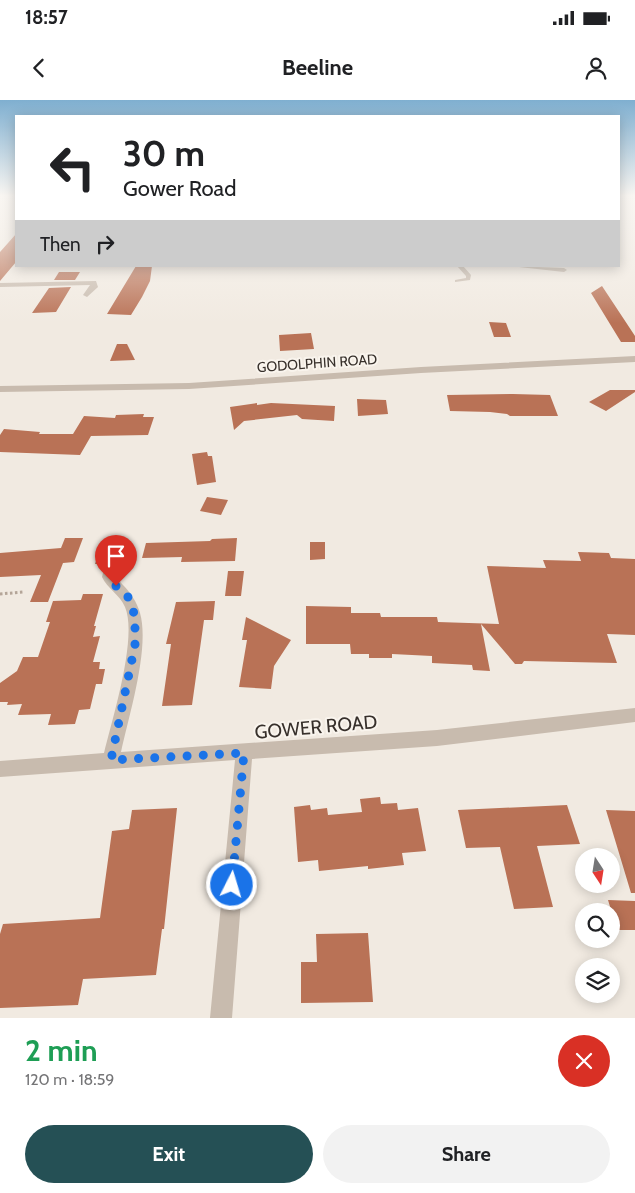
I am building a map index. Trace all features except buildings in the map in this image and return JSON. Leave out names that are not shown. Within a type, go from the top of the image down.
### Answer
[{"type":"street","points":[[0,285],[93,283],[94,286],[87,295]]},
{"type":"street","name":"GODOLPHIN ROAD","points":[[0,389],[179,386],[420,370],[635,359]]},
{"type":"street","points":[[108,577],[128,597],[135,616],[135,645],[111,760]]},
{"type":"street","name":"GOWER ROAD","points":[[0,769],[437,738],[635,715]]},
{"type":"street","points":[[221,1018],[244,753]]},
{"type":"lane","points":[[457,281],[469,276],[461,267]]},
{"type":"lane","points":[[526,267],[564,270]]},
{"type":"path","points":[[0,594],[23,592]]},
{"type":"route","points":[[116,586],[128,597],[135,616],[135,645],[111,760],[244,753],[232,885]]}]
